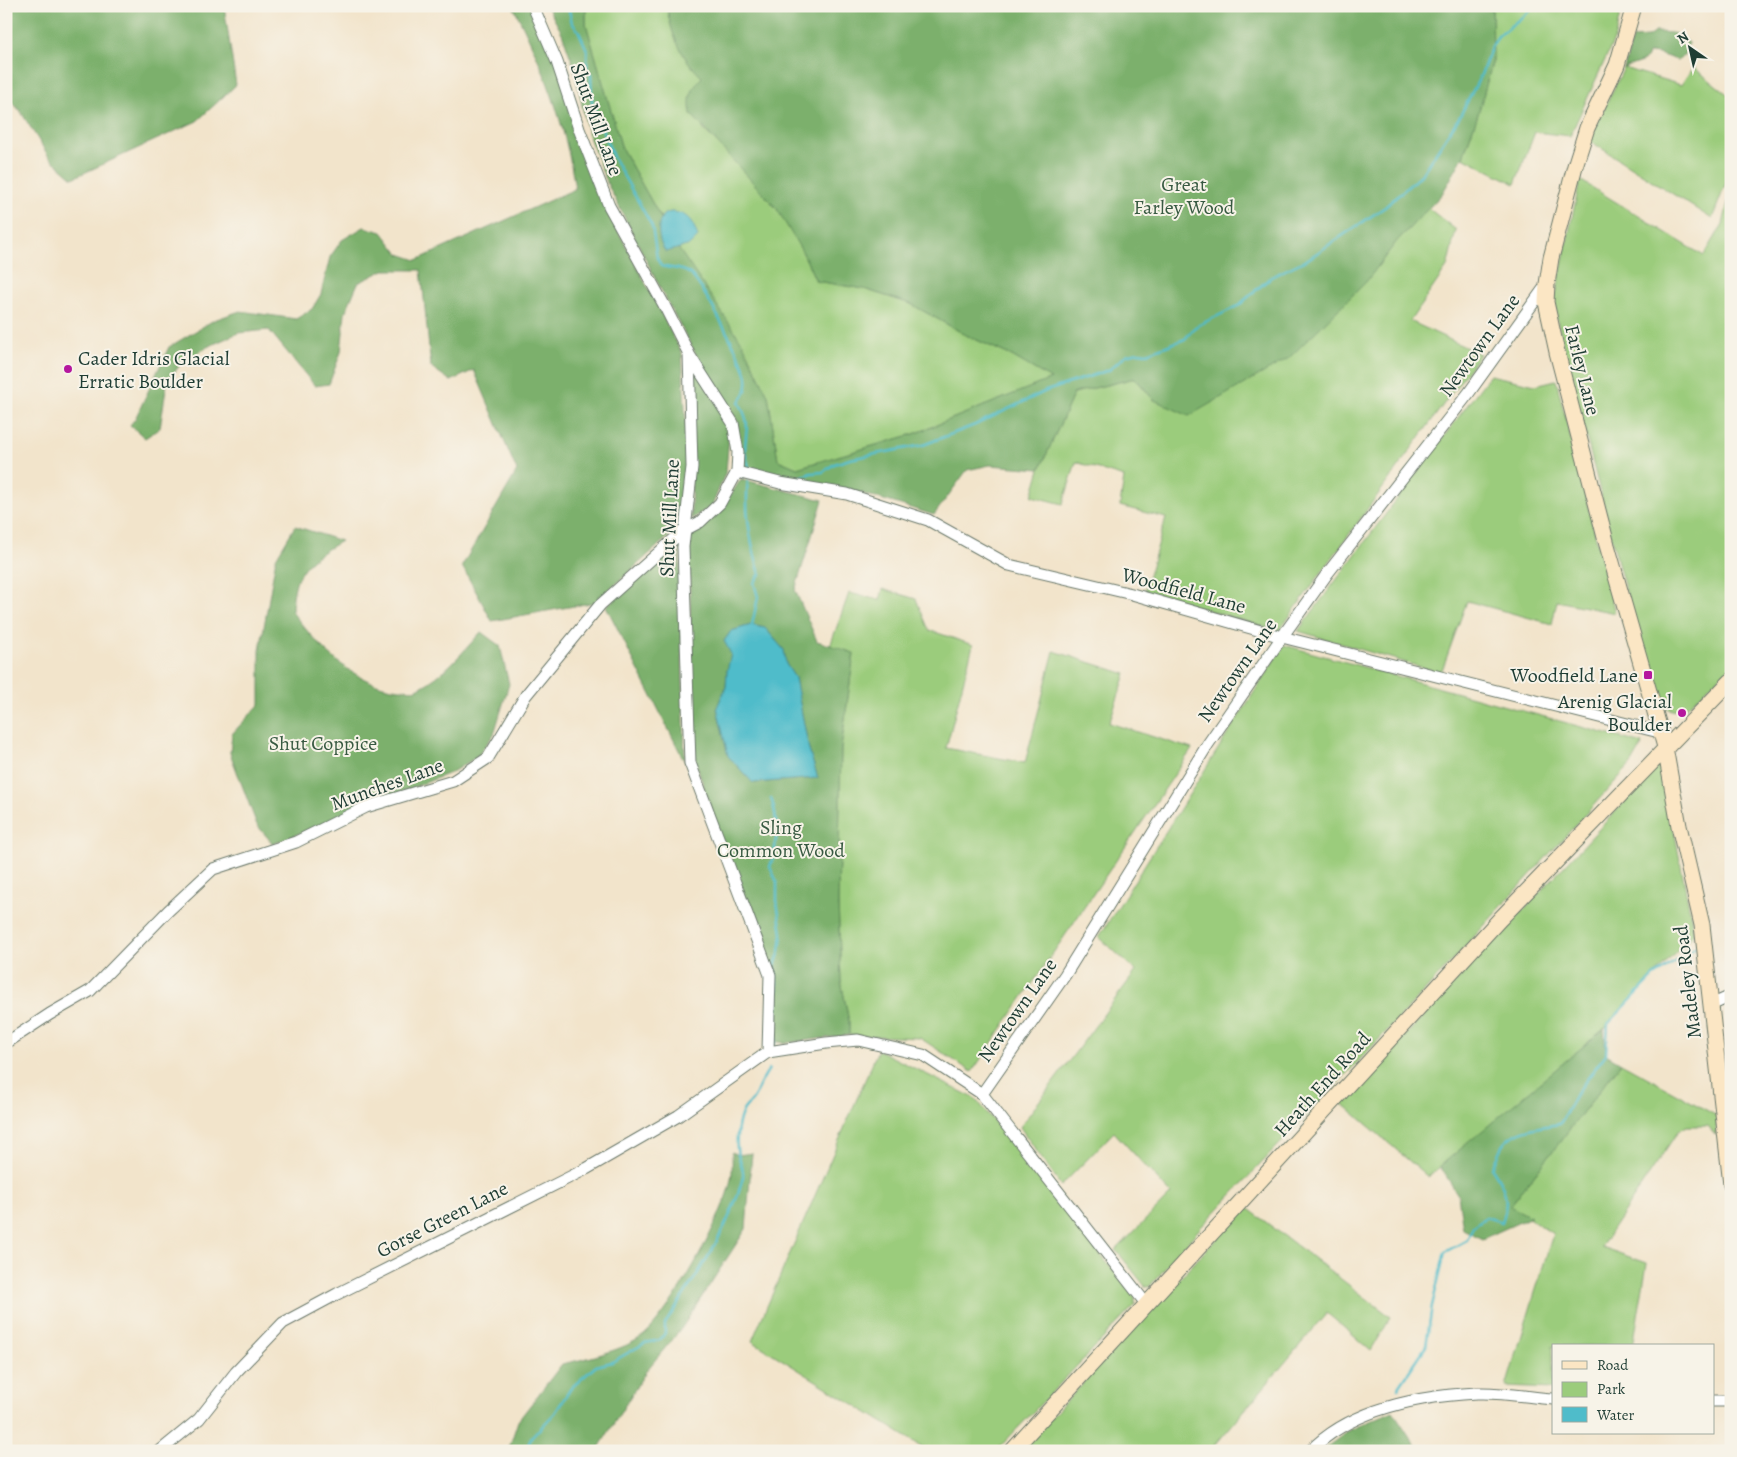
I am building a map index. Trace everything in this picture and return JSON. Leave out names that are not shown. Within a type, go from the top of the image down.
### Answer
[{"type":"street","name":"Shut Mill Lane","points":[[533,6],[557,62],[579,128],[609,206],[663,302],[689,354],[692,467],[683,531],[690,763],[770,975],[768,1052]]},
{"type":"street","name":"Farley Lane","points":[[1634,6],[1616,65],[1588,128],[1575,166],[1546,284],[1546,302],[1607,546],[1659,732],[1665,747]]},
{"type":"street","name":"Newtown Lane","points":[[982,1094],[1065,975],[1208,744],[1282,637],[1326,574],[1468,394],[1546,284]]},
{"type":"street","points":[[683,531],[700,522],[720,504],[737,472],[738,452],[733,423],[689,354]]},
{"type":"street","name":"Woodfield Lane","points":[[737,472],[780,483],[847,494],[928,520],[1009,565],[1132,594],[1282,637],[1659,732]]},
{"type":"street","name":"Munches Lane","points":[[6,1043],[90,991],[168,911],[213,869],[296,842],[366,807],[453,782],[488,758],[526,695],[600,606],[683,531]]},
{"type":"street","name":"Heath End Road","points":[[1012,1451],[1500,919],[1731,681]]},
{"type":"street","name":"Madeley Road","points":[[1665,747],[1679,826],[1702,925],[1731,1185]]},
{"type":"street","points":[[1711,1005],[1731,996]]},
{"type":"street","points":[[768,1052],[858,1040],[923,1055],[982,1094],[1147,1305]]},
{"type":"street","name":"Gorse Green Lane","points":[[160,1451],[199,1420],[236,1372],[282,1323],[586,1169],[678,1116],[768,1052]]},
{"type":"street","points":[[1310,1451],[1341,1428],[1409,1400],[1478,1393],[1552,1399]]},
{"type":"street","points":[[1714,1401],[1731,1401]]},
{"type":"green space","points":[[6,6],[224,6],[236,85],[197,121],[73,178],[49,157],[21,112],[6,95]]},
{"type":"green space","points":[[513,6],[536,6],[564,65],[577,132],[593,183],[682,353],[688,465],[680,526],[596,602],[492,621],[462,566],[517,471],[474,370],[451,381],[431,367],[421,270],[384,270],[358,283],[345,313],[341,352],[329,384],[315,386],[269,330],[238,333],[207,347],[180,365],[167,382],[160,428],[145,438],[130,425],[135,419],[169,347],[214,320],[240,311],[296,319],[312,309],[321,294],[330,257],[342,240],[364,227],[382,232],[399,254],[417,260],[575,189],[566,141],[552,95],[534,50]]},
{"type":"green space","name":"Great Farley Wood","points":[[547,6],[586,6],[586,24],[622,149],[676,245],[742,342],[768,395],[778,460],[797,468],[914,434],[1051,379],[1012,356],[966,335],[911,304],[864,289],[816,281],[803,253],[777,209],[691,114],[691,94],[702,77],[678,45],[671,26],[667,6],[1492,6],[1493,60],[1478,114],[1463,157],[1442,194],[1397,241],[1366,282],[1289,358],[1189,416],[1154,400],[1135,378],[1074,393],[1040,469],[990,465],[967,470],[934,515],[861,493],[735,469],[738,422],[697,356],[670,307],[607,183],[588,134],[574,67],[562,33]]},
{"type":"green space","points":[[586,6],[667,6],[671,25],[679,45],[689,63],[702,77],[703,129],[742,168],[777,209],[798,244],[816,281],[864,289],[911,304],[966,335],[1012,356],[1052,379],[914,434],[797,468],[778,460],[768,395],[676,245],[622,149],[586,24]]},
{"type":"green space","points":[[1492,6],[1622,6],[1614,40],[1570,136],[1535,132],[1515,184],[1463,157],[1478,114],[1493,60]]},
{"type":"green space","points":[[1655,32],[1674,33],[1682,36],[1688,43],[1685,55],[1677,60],[1649,53],[1644,61],[1624,68],[1633,38],[1648,37]]},
{"type":"green space","points":[[1693,67],[1731,97],[1731,170],[1712,219],[1590,141],[1624,68],[1681,85]]},
{"type":"green space","points":[[1580,180],[1704,256],[1723,224],[1731,190],[1731,667],[1681,712],[1668,709],[1656,693],[1620,571],[1557,320],[1555,299]]},
{"type":"green space","points":[[1428,208],[1456,230],[1447,267],[1410,321],[1480,354],[1279,631],[1144,592],[1166,518],[1120,506],[1124,477],[1076,462],[1063,504],[1032,496],[1040,469],[1074,393],[1135,378],[1154,400],[1397,241]]},
{"type":"green space","points":[[693,366],[730,424],[726,471],[712,506],[691,519]]},
{"type":"green space","points":[[1490,375],[1535,385],[1556,380],[1615,613],[1557,601],[1552,624],[1467,601],[1441,673],[1298,631]]},
{"type":"green space","name":"Sling Common Wood","points":[[741,479],[823,500],[795,590],[817,641],[854,653],[841,748],[838,902],[841,981],[849,1022],[849,1035],[785,1043],[773,1041],[772,972],[734,884],[696,762],[692,689],[689,538],[724,504]],"holes":[[[751,625],[765,628],[784,650],[786,664],[795,678],[809,750],[818,778],[753,783],[728,756],[717,708],[726,687],[727,671],[732,653],[724,641],[731,631]]]},
{"type":"green space","name":"Shut Coppice","points":[[295,526],[341,541],[319,554],[304,568],[295,586],[292,612],[338,662],[367,680],[383,686],[415,689],[437,677],[460,656],[481,632],[500,646],[509,684],[494,734],[477,757],[452,772],[273,844],[257,825],[230,753],[232,734],[260,704],[260,650],[276,558]]},
{"type":"green space","points":[[679,540],[685,762],[606,606]]},
{"type":"green space","points":[[883,589],[916,599],[929,630],[973,645],[946,748],[1025,763],[1054,651],[1126,674],[1109,723],[1192,749],[972,1072],[920,1038],[849,1035],[849,1022],[841,981],[838,902],[841,748],[854,654],[830,646],[849,593],[880,600]]},
{"type":"green space","points":[[1284,645],[1643,744],[1632,763],[1421,995],[1201,1227],[1149,1287],[1145,1286],[1116,1250],[1171,1194],[1114,1132],[1061,1186],[1020,1127],[1136,971],[1099,937]]},
{"type":"green space","points":[[1661,763],[1694,933],[1604,1029],[1428,1177],[1342,1103]]},
{"type":"green space","points":[[1604,1029],[1606,1054],[1621,1063],[1510,1206],[1531,1217],[1482,1239],[1463,1229],[1458,1195],[1440,1166]]},
{"type":"green space","points":[[878,1050],[976,1099],[1135,1298],[1135,1305],[996,1451],[929,1451],[752,1341]]},
{"type":"green space","points":[[1621,1063],[1717,1116],[1716,1135],[1708,1126],[1687,1126],[1678,1131],[1601,1247],[1647,1263],[1633,1344],[1552,1344],[1552,1389],[1506,1387],[1553,1234],[1510,1206]]},
{"type":"green space","points":[[732,1152],[738,1155],[752,1153],[746,1229],[681,1329],[646,1371],[597,1451],[508,1451],[518,1421],[562,1364],[604,1353],[636,1340],[656,1323],[669,1306],[696,1262],[719,1215],[731,1179]]},
{"type":"green space","points":[[1246,1207],[1391,1317],[1371,1351],[1327,1313],[1210,1451],[1020,1451]]},
{"type":"green space","points":[[1393,1411],[1419,1451],[1321,1451],[1350,1430]]},
{"type":"water","points":[[676,212],[688,218],[694,226],[698,237],[690,245],[666,252],[661,244],[659,224],[663,215]]},
{"type":"water","points":[[751,625],[765,628],[784,650],[786,664],[795,678],[809,750],[818,778],[753,783],[728,756],[717,707],[726,687],[731,654],[724,641],[731,631]]},
{"type":"waterway","points":[[568,6],[572,23],[578,30],[587,50],[587,68],[591,75],[592,102],[613,157],[652,226],[657,258],[661,266],[683,270],[696,280],[722,324],[745,370],[747,388],[739,402],[746,421],[745,454],[749,468]]},
{"type":"waterway","points":[[796,479],[811,473],[823,472],[834,464],[850,459],[923,445],[975,425],[1046,391],[1109,370],[1126,355],[1138,352],[1147,353],[1185,339],[1195,327],[1238,306],[1271,277],[1308,259],[1385,207],[1421,175],[1460,116],[1498,36],[1536,6]]},
{"type":"waterway","points":[[748,480],[749,528],[760,574],[754,583],[758,597],[752,625]]},
{"type":"waterway","points":[[771,798],[774,807],[776,832],[775,850],[770,867],[777,882],[777,902],[782,934],[780,951],[775,965],[777,990],[775,1044]]},
{"type":"waterway","points":[[1398,1388],[1426,1346],[1432,1306],[1445,1252],[1467,1240],[1473,1226],[1486,1217],[1502,1222],[1506,1207],[1505,1194],[1492,1168],[1502,1146],[1513,1135],[1520,1132],[1560,1124],[1576,1094],[1606,1054],[1608,1024],[1653,977],[1696,947]]},
{"type":"waterway","points":[[526,1451],[531,1438],[555,1413],[571,1388],[596,1366],[612,1362],[645,1343],[660,1340],[665,1333],[665,1324],[710,1254],[737,1197],[743,1177],[737,1148],[740,1119],[744,1109],[754,1098],[769,1069]]},
{"type":"place","name":"Cader Idris Glacial Erratic Boulder","points":[[68,369]]},
{"type":"place","name":"Woodfield Lane","points":[[1648,675]]},
{"type":"place","name":"Arenig Glacial Boulder","points":[[1682,713]]}]
